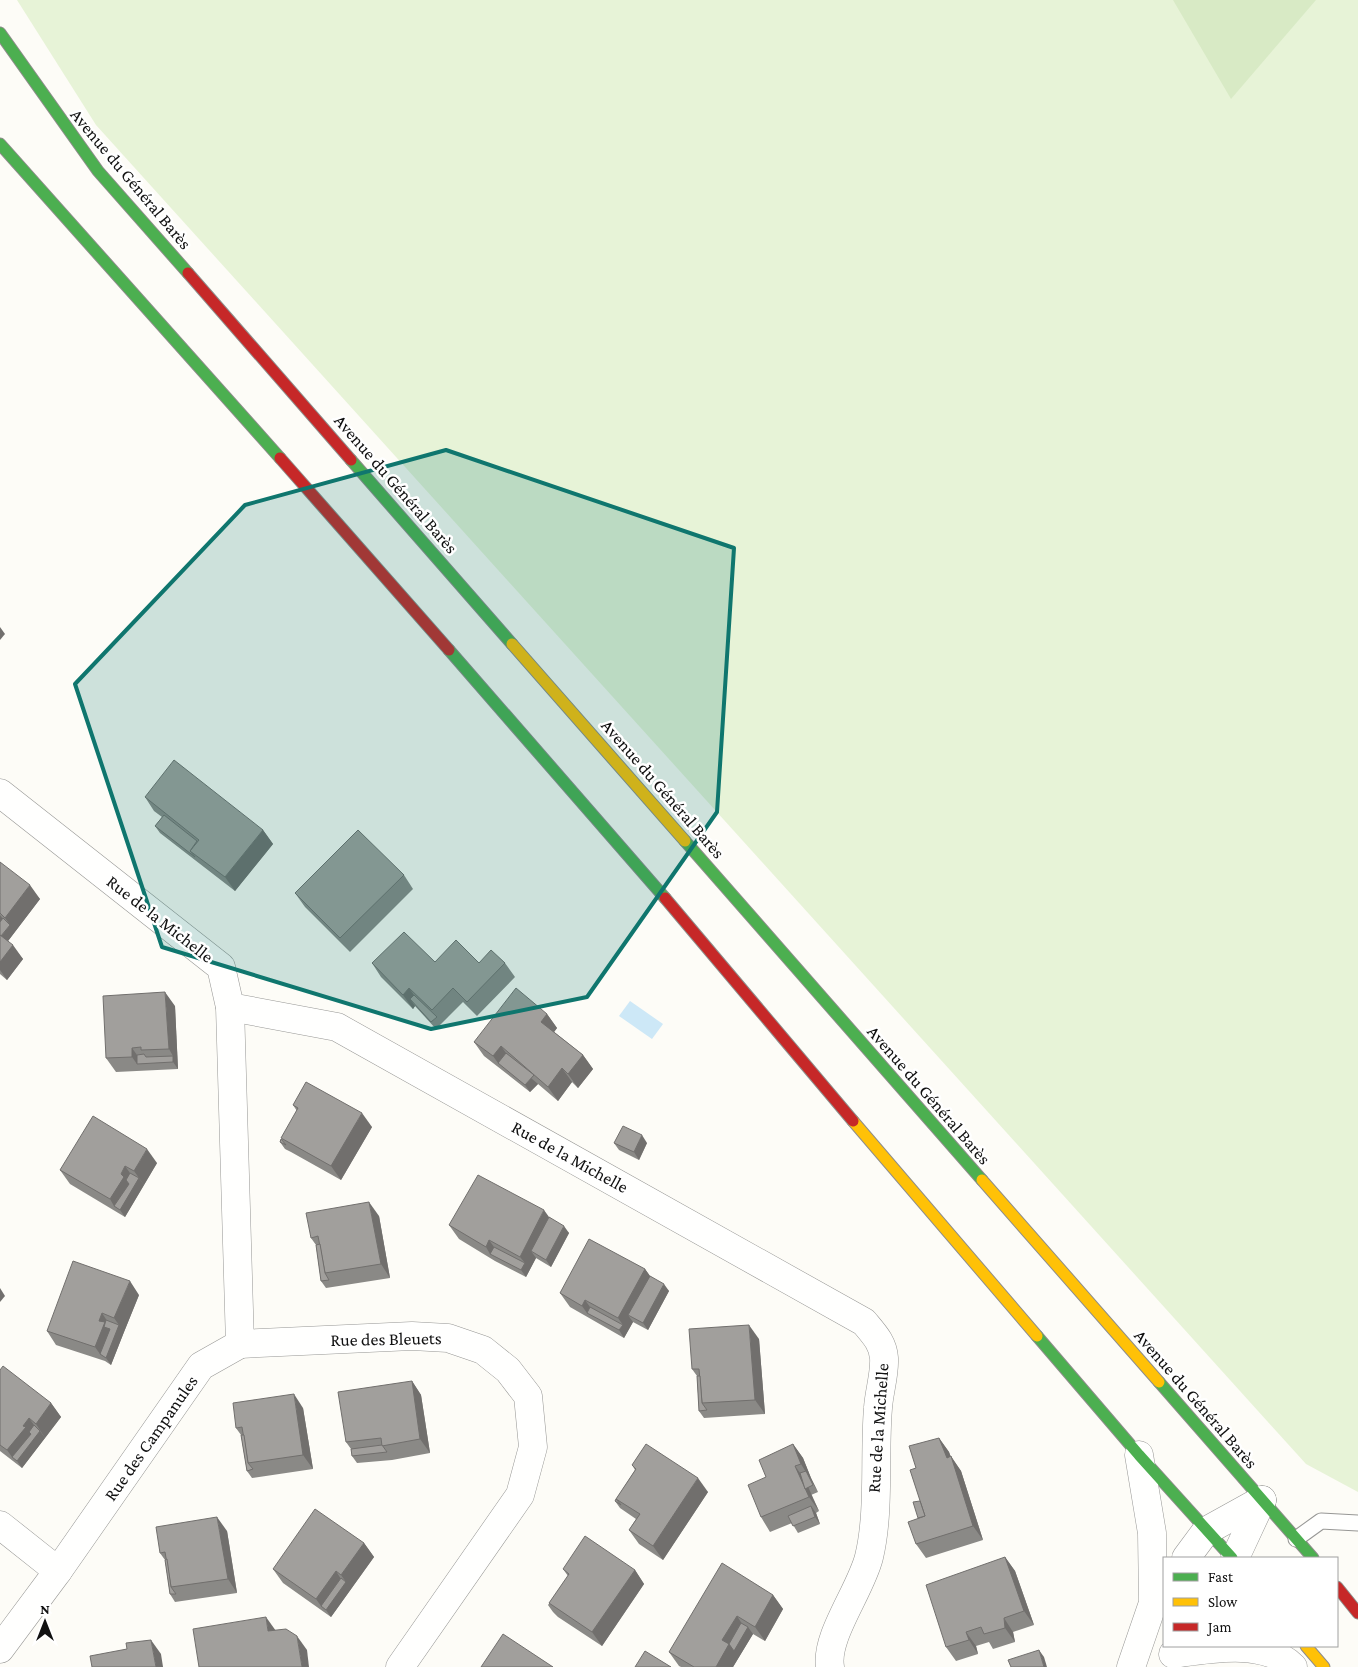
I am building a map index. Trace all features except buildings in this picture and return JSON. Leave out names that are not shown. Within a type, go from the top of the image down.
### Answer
[{"type":"main road","name":"Avenue du Général Barès","points":[[0,33],[98,172],[1312,1557]]},
{"type":"main road","points":[[0,144],[136,294],[630,857],[870,1142],[1139,1455],[1206,1532],[1232,1557]]},
{"type":"main road","points":[[1338,1588],[1358,1613]]},
{"type":"main road","points":[[1307,1647],[1324,1667]]},
{"type":"street","name":"Rue de la Michelle","points":[[0,793],[221,967],[230,1007],[337,1027],[864,1322],[880,1341],[884,1359],[878,1408],[873,1520],[869,1556],[859,1587],[834,1638],[828,1656],[830,1667]]},
{"type":"street","points":[[230,1007],[240,1344]]},
{"type":"street","name":"Rue des Bleuets","points":[[240,1344],[412,1336],[448,1338],[483,1350],[508,1370],[528,1396],[533,1447],[520,1495],[400,1667]]},
{"type":"street","name":"Rue des Campanules","points":[[0,1649],[58,1571],[202,1366],[240,1344]]},
{"type":"street","points":[[1131,1667],[1159,1596],[1152,1533],[1139,1455]]},
{"type":"street","points":[[1187,1557],[1206,1532],[1262,1500]]},
{"type":"street","points":[[1234,1557],[1262,1500]]},
{"type":"street","points":[[0,1525],[58,1571]]},
{"type":"street","points":[[1171,1656],[1218,1647],[1261,1650],[1284,1658],[1293,1667]]},
{"type":"lane","points":[[1296,1539],[1321,1520],[1358,1523]]},
{"type":"highlighted area","points":[[446,450],[734,548],[717,812],[587,997],[431,1029],[162,947],[75,684],[245,505]]},
{"type":"green space","points":[[17,0],[1358,0],[1358,1492],[1306,1464],[96,125]]},
{"type":"green space","points":[[1173,0],[1316,0],[1231,99]]},
{"type":"water","points":[[630,1001],[663,1024],[652,1039],[619,1016]]},
{"type":"traffic: fast","points":[[0,33],[98,171],[188,273]]},
{"type":"traffic: fast","points":[[0,144],[280,458]]},
{"type":"traffic: fast","points":[[351,460],[512,644]]},
{"type":"traffic: fast","points":[[449,650],[665,898]]},
{"type":"traffic: fast","points":[[685,841],[982,1180]]},
{"type":"traffic: fast","points":[[1037,1336],[1139,1455],[1231,1557]]},
{"type":"traffic: fast","points":[[1159,1382],[1312,1557]]},
{"type":"traffic: slow","points":[[512,644],[685,841]]},
{"type":"traffic: slow","points":[[853,1121],[1037,1336]]},
{"type":"traffic: slow","points":[[982,1180],[1159,1382]]},
{"type":"traffic: slow","points":[[1307,1647],[1324,1667]]},
{"type":"traffic: jam","points":[[188,273],[351,460]]},
{"type":"traffic: jam","points":[[280,458],[449,650]]},
{"type":"traffic: jam","points":[[665,898],[853,1121]]},
{"type":"traffic: jam","points":[[1338,1588],[1358,1613]]}]
